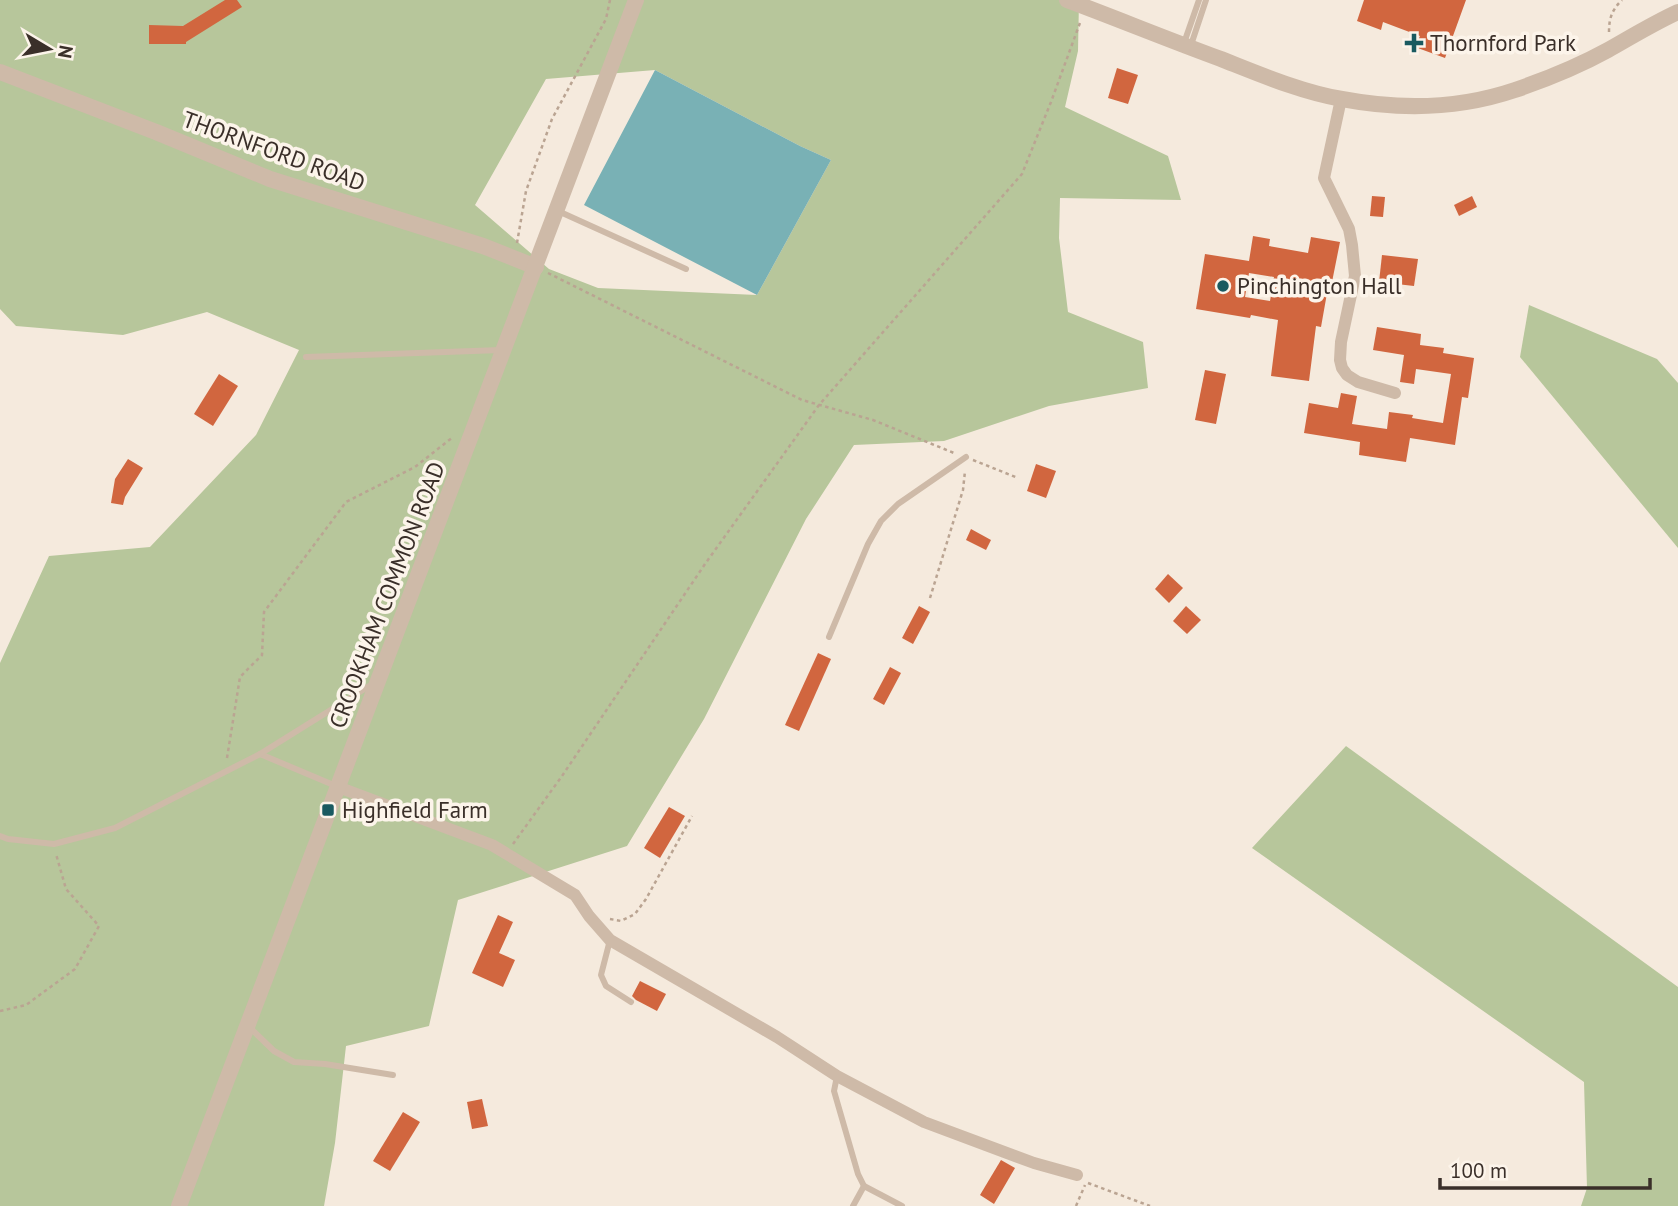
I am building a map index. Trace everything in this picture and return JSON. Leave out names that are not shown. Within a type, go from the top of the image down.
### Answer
[{"type":"street","name":"CROOKHAM COMMON ROAD","points":[[179,1206],[636,0]]},
{"type":"street","points":[[1067,0],[1266,76],[1341,99],[1413,106],[1475,101],[1515,90],[1609,49],[1678,12]]},
{"type":"street","name":"THORNFORD ROAD","points":[[0,72],[270,179],[483,246],[536,267]]},
{"type":"street","points":[[1341,99],[1324,178],[1345,219],[1352,245],[1355,276],[1340,342],[1339,360],[1347,375],[1358,382],[1395,393]]},
{"type":"street","points":[[338,787],[492,845],[506,853],[575,895],[610,940],[777,1037],[837,1076],[924,1122],[1034,1163],[1077,1175]]},
{"type":"lane","points":[[1186,46],[1199,0]]},
{"type":"lane","points":[[1186,46],[1206,0]]},
{"type":"lane","points":[[556,211],[687,269]]},
{"type":"lane","points":[[306,357],[503,349]]},
{"type":"lane","points":[[830,637],[868,544],[881,521],[898,504],[966,457]]},
{"type":"lane","points":[[0,836],[54,844],[115,828],[260,754],[379,680]]},
{"type":"lane","points":[[260,754],[338,787]]},
{"type":"lane","points":[[610,940],[601,975],[606,986],[631,1002]]},
{"type":"lane","points":[[248,1026],[274,1051],[294,1062],[393,1075]]},
{"type":"lane","points":[[837,1076],[834,1091],[858,1174],[864,1186],[902,1206]]},
{"type":"lane","points":[[853,1206],[864,1186]]},
{"type":"path","points":[[515,258],[526,191],[552,119],[606,19],[611,0]]},
{"type":"path","points":[[1609,49],[1609,20],[1622,0]]},
{"type":"path","points":[[506,853],[562,776],[705,564],[819,405],[1022,174],[1086,7]]},
{"type":"path","points":[[536,267],[802,400],[873,421],[1018,478]]},
{"type":"path","points":[[225,772],[240,677],[262,655],[264,612],[346,502],[415,467],[457,434]]},
{"type":"path","points":[[930,598],[963,490],[966,457]]},
{"type":"path","points":[[589,916],[621,921],[635,914],[646,900],[692,816]]},
{"type":"path","points":[[0,1011],[26,1005],[75,969],[99,926],[66,890],[54,844]]},
{"type":"path","points":[[1076,1206],[1086,1182],[1150,1206]]},
{"type":"green space","points":[[0,0],[1079,0],[1078,51],[1065,107],[1168,156],[1181,200],[1060,198],[1059,238],[1068,312],[1143,342],[1148,388],[1049,406],[944,441],[854,445],[806,519],[704,719],[627,846],[458,900],[429,1026],[346,1046],[335,1143],[324,1206],[0,1206],[0,663],[49,556],[150,547],[256,435],[299,350],[207,312],[123,335],[16,326],[0,309]],"holes":[[[655,70],[831,160],[757,295],[598,288],[549,269],[475,205],[546,79]]]},
{"type":"green space","points":[[1529,305],[1657,359],[1678,383],[1678,548],[1520,357]]},
{"type":"green space","points":[[1346,746],[1678,987],[1678,1206],[1581,1206],[1587,1188],[1584,1082],[1252,848]]},
{"type":"water","points":[[655,70],[831,160],[757,295],[584,205]]},
{"type":"building","points":[[225,0],[237,0],[242,7],[186,44],[149,44],[149,25],[183,26]]},
{"type":"building","points":[[1364,0],[1466,0],[1445,58],[1415,47],[1420,36],[1383,22],[1381,30],[1357,21]]},
{"type":"building","points":[[1117,68],[1138,75],[1128,104],[1108,98]]},
{"type":"building","points":[[1372,196],[1385,197],[1383,217],[1370,216]]},
{"type":"building","points":[[1472,196],[1477,207],[1459,216],[1454,205]]},
{"type":"building","points":[[1253,236],[1270,239],[1269,246],[1308,253],[1311,237],[1340,242],[1321,327],[1316,326],[1309,381],[1271,376],[1278,320],[1196,309],[1205,254],[1249,261]],"holes":[[[1249,273],[1274,277],[1270,301],[1245,297]]]},
{"type":"building","points":[[1382,255],[1418,259],[1414,286],[1379,282]]},
{"type":"building","points":[[1377,327],[1421,334],[1420,345],[1444,348],[1443,353],[1474,358],[1468,398],[1462,397],[1455,445],[1410,438],[1406,462],[1359,455],[1360,442],[1304,433],[1309,403],[1338,408],[1341,393],[1357,396],[1352,424],[1387,429],[1389,412],[1443,423],[1451,374],[1416,369],[1414,384],[1400,382],[1404,355],[1373,350]]},
{"type":"building","points":[[1205,370],[1226,374],[1216,424],[1195,420]]},
{"type":"building","points":[[219,374],[238,386],[213,426],[194,414]]},
{"type":"building","points":[[128,459],[143,468],[123,505],[111,503],[115,479]]},
{"type":"building","points":[[1036,464],[1056,471],[1046,498],[1027,491]]},
{"type":"building","points":[[971,529],[991,540],[986,550],[966,540]]},
{"type":"building","points":[[1168,574],[1183,588],[1169,603],[1155,589]]},
{"type":"building","points":[[919,606],[930,612],[913,644],[902,638]]},
{"type":"building","points":[[1186,606],[1201,620],[1187,634],[1173,621]]},
{"type":"building","points":[[818,653],[831,659],[799,731],[785,725]]},
{"type":"building","points":[[890,667],[901,673],[884,705],[873,699]]},
{"type":"building","points":[[669,807],[685,816],[660,858],[644,848]]},
{"type":"building","points":[[498,915],[513,922],[499,953],[515,960],[503,987],[472,973]]},
{"type":"building","points":[[640,981],[666,994],[657,1011],[632,996]]},
{"type":"building","points":[[482,1099],[488,1126],[472,1129],[467,1102]]},
{"type":"building","points":[[403,1112],[420,1122],[390,1171],[373,1161]]},
{"type":"building","points":[[1001,1160],[1015,1168],[994,1204],[980,1195]]},
{"type":"place","name":"Thornford Park","points":[[1414,43]]},
{"type":"place","name":"Pinchington Hall","points":[[1223,286]]},
{"type":"place","name":"Highfield Farm","points":[[328,810]]}]
